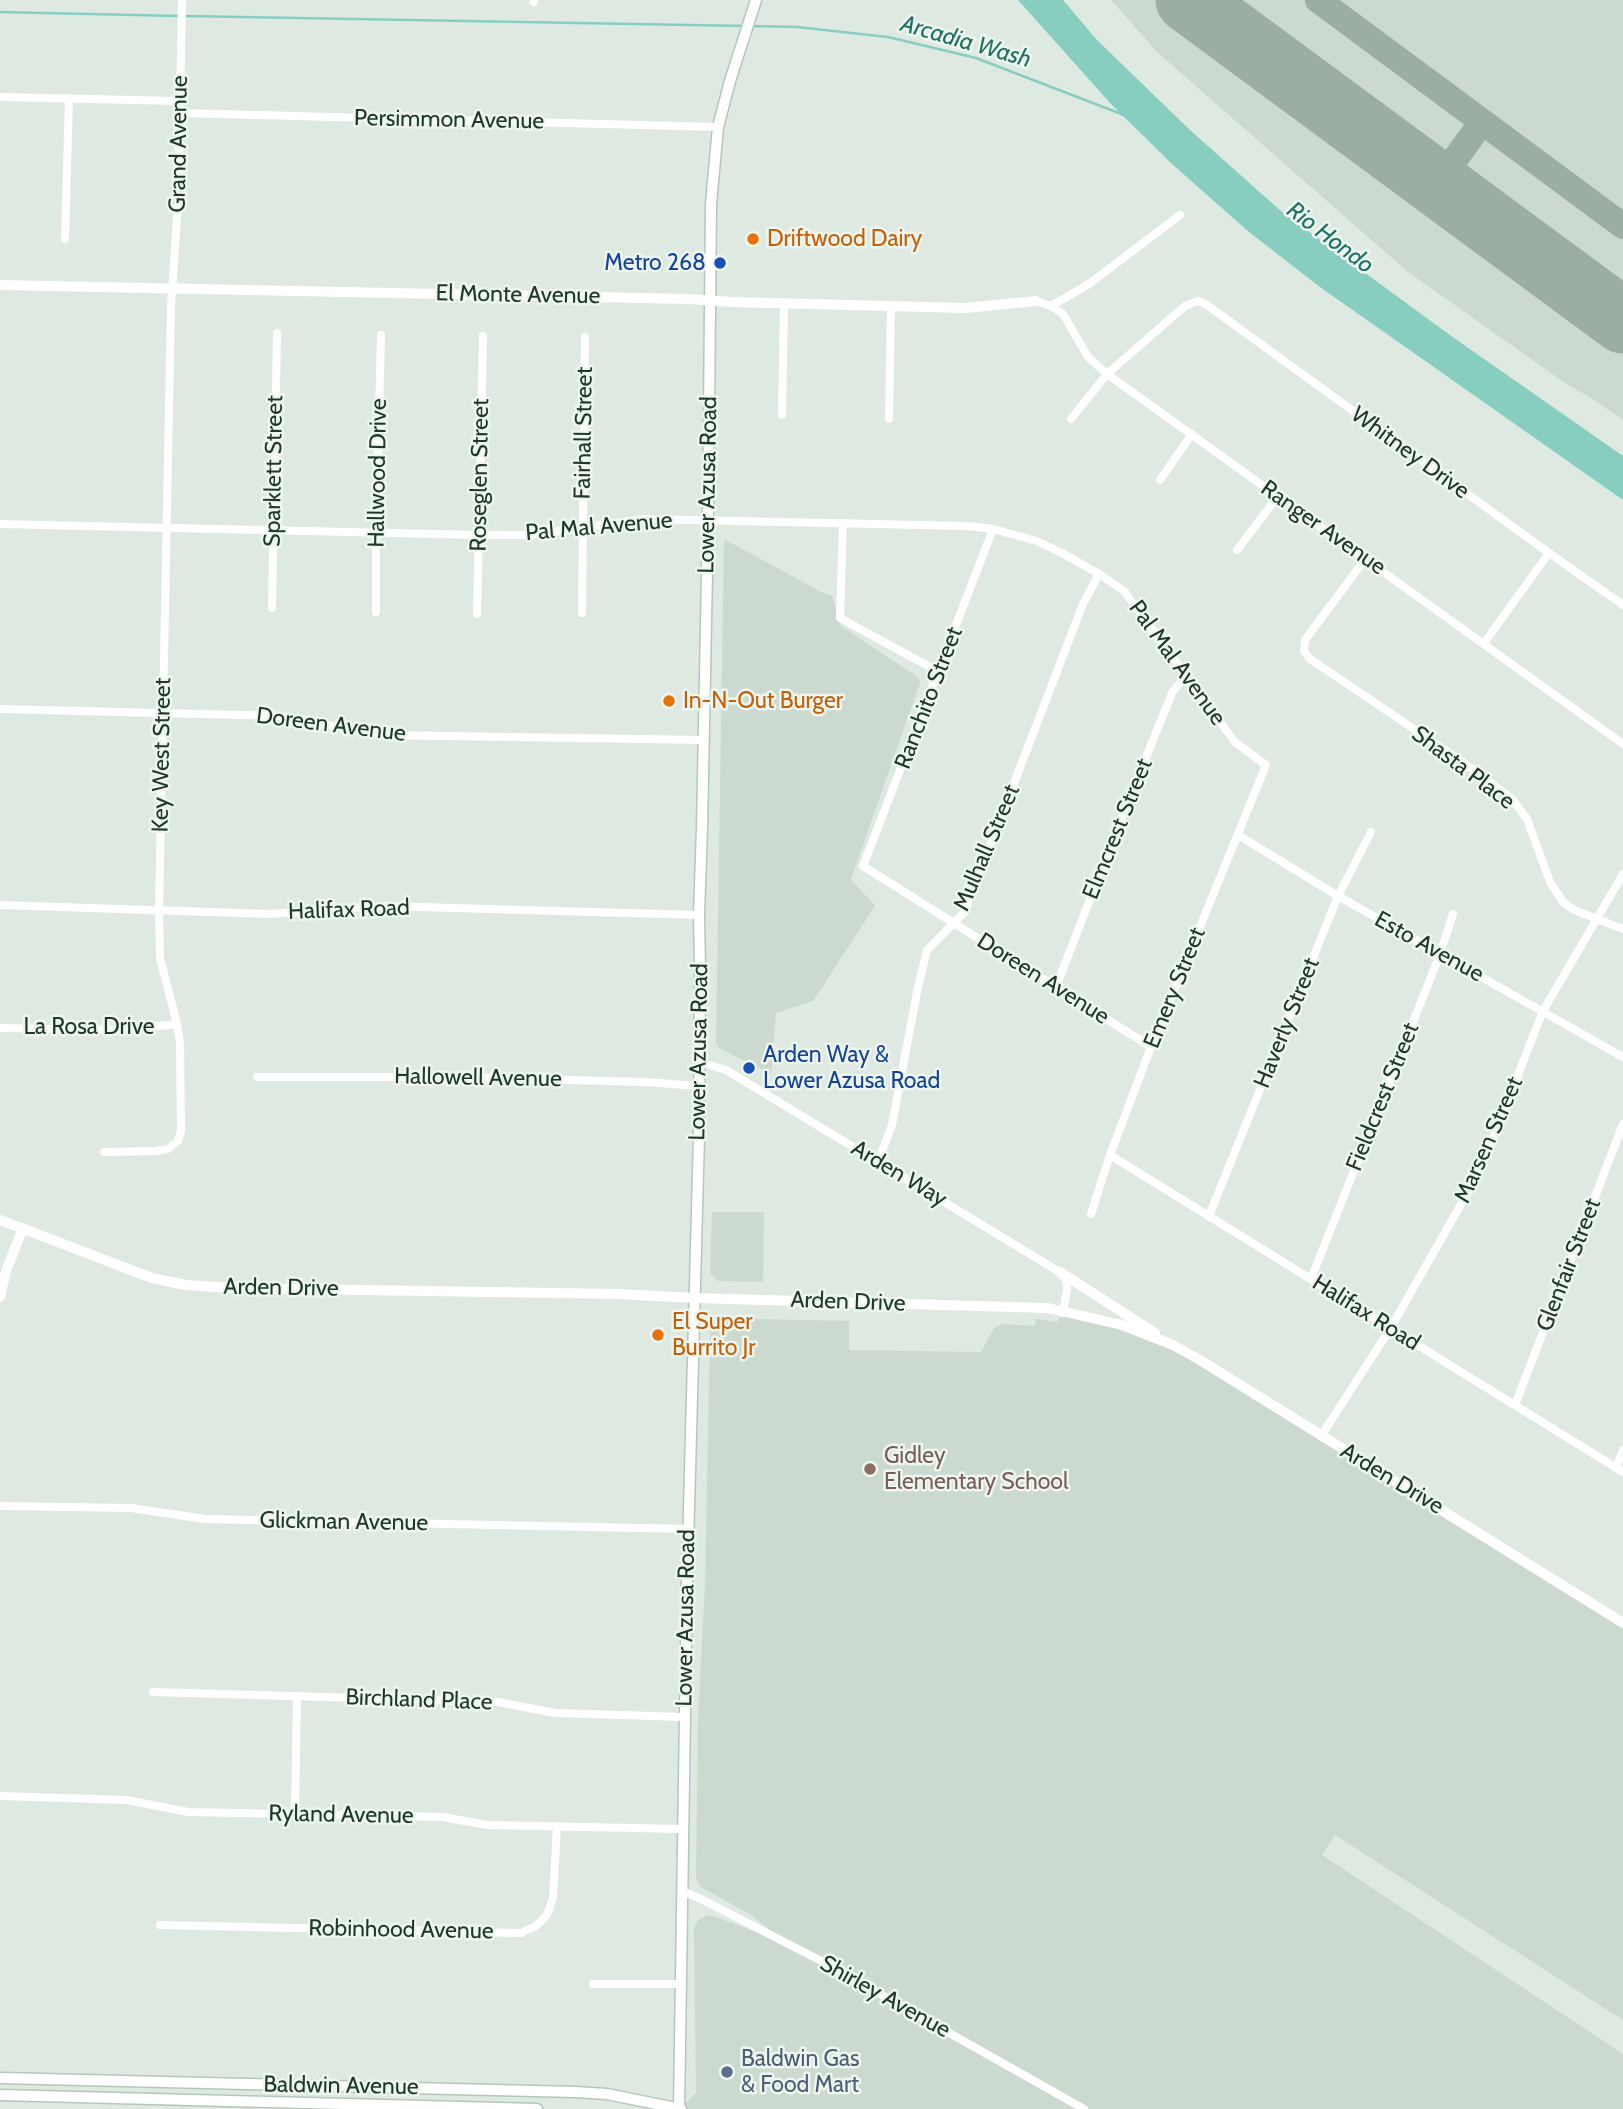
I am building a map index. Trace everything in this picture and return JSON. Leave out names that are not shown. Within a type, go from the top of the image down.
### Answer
[{"type":"main road","name":"Lower Azusa Road","points":[[680,2109],[684,1717],[699,1086],[699,915],[708,520],[711,204],[718,127],[756,0]]},
{"type":"main road","name":"Baldwin Avenue","points":[[0,2078],[607,2094],[680,2109]]},
{"type":"main road","points":[[331,2104],[332,2086]]},
{"type":"main road","name":"Baldwin Avenue","points":[[0,2095],[537,2109]]},
{"type":"street","name":"Grand Avenue","points":[[171,289],[178,203],[182,0]]},
{"type":"street","points":[[0,97],[180,101]]},
{"type":"street","points":[[65,239],[69,98]]},
{"type":"street","name":"Persimmon Avenue","points":[[179,113],[718,127]]},
{"type":"street","points":[[1036,301],[1051,306],[1089,284],[1180,215]]},
{"type":"street","name":"El Monte Avenue","points":[[0,285],[710,300],[965,309],[1036,301]]},
{"type":"street","name":"Key West Street","points":[[104,1152],[168,1149],[178,1142],[181,1131],[177,1024],[160,958],[159,911],[171,289]]},
{"type":"street","name":"Whitney Drive","points":[[1107,374],[1185,306],[1198,301],[1207,305],[1623,605]]},
{"type":"street","points":[[782,415],[783,303]]},
{"type":"street","points":[[889,419],[891,306]]},
{"type":"street","name":"Ranger Avenue","points":[[1051,306],[1062,314],[1088,357],[1107,374],[1623,744]]},
{"type":"street","name":"Sparklett Street","points":[[272,608],[276,333]]},
{"type":"street","name":"Hallwood Drive","points":[[376,612],[381,335]]},
{"type":"street","name":"Roseglen Street","points":[[477,614],[482,336]]},
{"type":"street","name":"Fairhall Street","points":[[582,612],[585,337]]},
{"type":"street","points":[[1071,419],[1107,374]]},
{"type":"street","points":[[1160,480],[1192,434]]},
{"type":"street","points":[[1237,550],[1278,496]]},
{"type":"street","name":"Pal Mal Avenue","points":[[0,524],[479,535],[531,535],[643,519],[968,526],[993,529],[1037,541],[1062,552],[1124,591],[1235,742],[1266,765]]},
{"type":"street","points":[[843,523],[840,618],[939,672]]},
{"type":"street","name":"Ranchito Street","points":[[863,866],[993,529]]},
{"type":"street","points":[[1484,643],[1549,554]]},
{"type":"street","name":"Shasta Place","points":[[1366,558],[1305,640],[1304,651],[1310,659],[1463,762],[1512,799],[1527,819],[1550,882],[1563,902],[1595,919],[1623,929]]},
{"type":"street","name":"Mulhall Street","points":[[878,1162],[892,1125],[927,950],[964,912],[1083,604],[1099,574]]},
{"type":"street","name":"Elmcrest Street","points":[[1056,987],[1173,691],[1186,676]]},
{"type":"street","name":"Doreen Avenue","points":[[0,709],[281,716],[380,735],[704,740]]},
{"type":"street","name":"Emery Street","points":[[1091,1214],[1110,1154],[1151,1047],[1266,765]]},
{"type":"street","name":"Haverly Street","points":[[1209,1216],[1338,896],[1371,832]]},
{"type":"street","name":"Esto Avenue","points":[[1238,835],[1338,896],[1623,1057]]},
{"type":"street","name":"Doreen Avenue","points":[[863,866],[1151,1047]]},
{"type":"street","name":"Marsen Street","points":[[1321,1436],[1390,1329],[1480,1171],[1543,1011],[1623,874]]},
{"type":"street","name":"Halifax Road","points":[[0,905],[270,914],[383,906],[699,915]]},
{"type":"street","name":"Fieldcrest Street","points":[[1311,1279],[1440,954],[1453,914]]},
{"type":"street","name":"La Rosa Drive","points":[[0,1028],[125,1030],[177,1024]]},
{"type":"street","name":"Arden Way","points":[[699,1062],[726,1070],[1060,1272]]},
{"type":"street","name":"Hallowell Avenue","points":[[257,1077],[491,1078],[699,1086]]},
{"type":"street","name":"Glenfair Street","points":[[1515,1405],[1623,1124]]},
{"type":"street","name":"Halifax Road","points":[[1110,1154],[1620,1470]]},
{"type":"street","name":"Arden Drive","points":[[0,1220],[152,1278],[186,1285],[621,1294],[1048,1308],[1122,1325],[1173,1345],[1200,1360],[1623,1623]]},
{"type":"street","points":[[0,1297],[6,1271],[23,1227]]},
{"type":"street","points":[[1060,1272],[1066,1280],[1067,1289],[1063,1312]]},
{"type":"street","points":[[1060,1272],[1173,1345]]},
{"type":"street","points":[[1620,1470],[1623,1450]]},
{"type":"street","name":"Glickman Avenue","points":[[0,1506],[131,1508],[205,1519],[688,1529]]},
{"type":"street","name":"Birchland Place","points":[[153,1692],[498,1702],[555,1713],[684,1717]]},
{"type":"street","points":[[295,1815],[297,1696]]},
{"type":"street","name":"Ryland Avenue","points":[[0,1796],[127,1800],[188,1812],[443,1817],[487,1825],[683,1829]]},
{"type":"street","name":"Robinhood Avenue","points":[[160,1925],[521,1933],[536,1926],[547,1915],[553,1898],[557,1826]]},
{"type":"street","name":"Shirley Avenue","points":[[682,1891],[827,1964],[1084,2109]]},
{"type":"street","points":[[593,1984],[681,1984]]},
{"type":"shaded area","points":[[1111,0],[1623,0],[1623,420],[1565,383],[1408,272],[1158,53]]},
{"type":"shaded area","points":[[724,539],[832,596],[841,626],[919,678],[920,683],[851,879],[875,906],[813,1001],[776,1013],[771,1074],[719,1048],[716,1042]]},
{"type":"shaded area","points":[[712,1212],[764,1212],[763,1282],[718,1281],[710,1273]]},
{"type":"shaded area","points":[[1063,1313],[1173,1345],[1623,1623],[1623,2020],[1335,1835],[1322,1855],[1623,2054],[1623,2109],[679,2109],[696,2093],[694,1928],[698,1920],[708,1915],[716,1917],[787,1944],[751,1915],[701,1887],[696,1879],[698,1717],[705,1586],[710,1334],[715,1318],[849,1321],[849,1350],[981,1352],[994,1328],[1002,1324],[1035,1326],[1036,1319],[1057,1322]]},
{"type":"water","points":[[1018,0],[1063,0],[1097,40],[1190,130],[1282,212],[1454,338],[1623,456],[1623,500],[1320,287],[1249,232],[1172,164],[1111,104]]},
{"type":"waterway","name":"Arcadia Wash","points":[[0,12],[179,16]]},
{"type":"waterway","name":"Arcadia Wash","points":[[185,16],[746,26]]},
{"type":"waterway","name":"Arcadia Wash","points":[[752,26],[797,27],[888,37],[976,58],[1124,115]]},
{"type":"taxiway","points":[[1318,0],[1623,226]]},
{"type":"taxiway","points":[[1437,184],[1482,122]]},
{"type":"runway","points":[[1188,0],[1623,321]]},
{"type":"place","name":"Driftwood Dairy","points":[[753,239]]},
{"type":"place","name":"Metro 268","points":[[720,263]]},
{"type":"place","name":"In-N-Out Burger","points":[[669,701]]},
{"type":"place","name":"Arden Way & Lower Azusa Road","points":[[749,1068]]},
{"type":"place","name":"El Super Burrito Jr","points":[[658,1335]]},
{"type":"place","name":"Gidley Elementary School","points":[[870,1469]]},
{"type":"place","name":"Baldwin Gas & Food Mart","points":[[727,2072]]},
{"type":"water label","name":"Rio Hondo","points":[[1330,238]]}]
